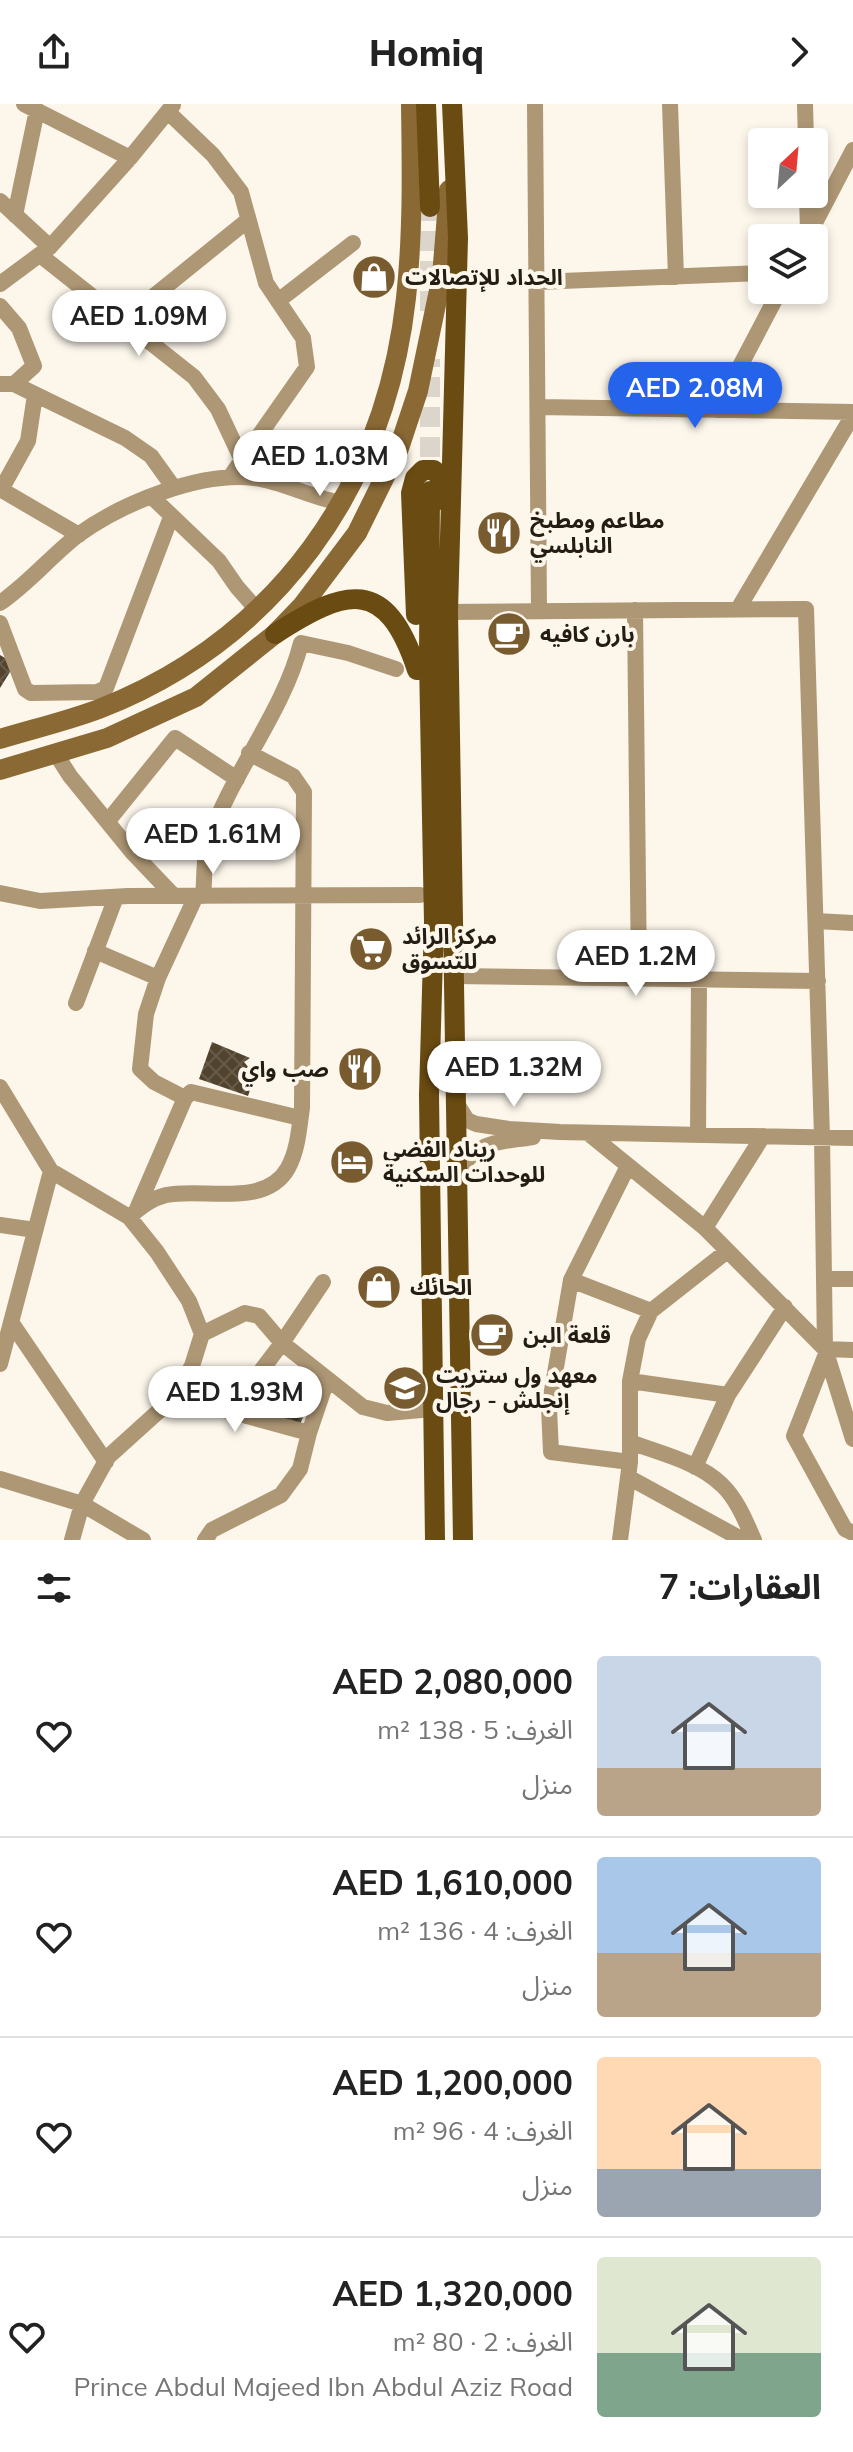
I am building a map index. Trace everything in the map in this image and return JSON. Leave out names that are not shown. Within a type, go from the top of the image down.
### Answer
[{"type":"main road","points":[[0,739],[99,709],[168,676],[215,645],[258,611],[296,569],[343,503],[391,382],[405,301],[410,247],[411,104]]},
{"type":"main road","points":[[426,104],[430,207]]},
{"type":"main road","points":[[452,104],[458,238],[448,612],[463,1540]]},
{"type":"main road","points":[[275,634],[302,606],[357,533],[399,448],[418,391],[442,276],[453,138]]},
{"type":"main road","points":[[432,984],[421,933],[411,493],[415,478],[423,470],[434,470],[439,475],[450,539]]},
{"type":"main road","points":[[430,491],[429,660],[434,922],[429,1095],[435,1540]]},
{"type":"main road","points":[[0,770],[107,738],[196,697],[275,634],[315,608],[346,598],[364,601],[384,610],[408,642],[417,670]]},
{"type":"street","points":[[535,104],[539,611]]},
{"type":"street","points":[[670,104],[676,277]]},
{"type":"street","points":[[805,104],[806,128]]},
{"type":"street","points":[[15,215],[30,107],[130,158]]},
{"type":"street","points":[[0,284],[45,251],[171,108],[241,192],[266,283],[303,338],[307,367],[230,477]]},
{"type":"street","points":[[815,224],[853,150]]},
{"type":"street","points":[[0,201],[45,251],[123,321],[194,377],[218,409],[242,460]]},
{"type":"street","points":[[123,321],[248,220]]},
{"type":"street","points":[[278,301],[353,243]]},
{"type":"street","points":[[537,282],[748,274]]},
{"type":"street","points":[[717,410],[773,304]]},
{"type":"street","points":[[0,306],[19,328],[34,366],[7,384]]},
{"type":"street","points":[[7,384],[125,438],[151,456],[174,488]]},
{"type":"street","points":[[35,395],[28,441],[0,489],[79,535]]},
{"type":"street","points":[[538,407],[853,414],[738,609]]},
{"type":"street","points":[[0,603],[17,592],[79,535],[123,510],[174,488],[230,477],[258,478],[343,503]]},
{"type":"street","points":[[152,497],[219,561],[258,611]]},
{"type":"street","points":[[0,623],[25,689],[31,693],[97,692],[106,688],[171,517]]},
{"type":"street","points":[[448,612],[806,609],[822,1137],[825,1352],[853,1439]]},
{"type":"street","points":[[635,610],[639,978]]},
{"type":"street","points":[[185,1098],[154,1082],[140,1069],[146,1014],[158,978],[200,896],[208,843],[249,753],[295,669],[301,643],[348,653],[396,669]]},
{"type":"street","points":[[108,821],[175,738],[237,779]]},
{"type":"street","points":[[132,1214],[146,1202],[168,1195],[224,1196],[270,1187],[286,1171],[296,1150],[300,1118],[304,792],[293,776],[249,753]]},
{"type":"street","points":[[56,754],[70,776],[132,852],[174,896]]},
{"type":"street","points":[[0,893],[40,901],[174,896],[420,895]]},
{"type":"street","points":[[76,1003],[116,897]]},
{"type":"street","points":[[816,921],[853,923]]},
{"type":"street","points":[[95,951],[158,978]]},
{"type":"street","points":[[454,976],[818,981]]},
{"type":"street","points":[[698,1135],[699,979]]},
{"type":"street","points":[[0,1087],[51,1171],[132,1214],[189,1301],[202,1334],[192,1366],[171,1400],[106,1462],[82,1504],[72,1540]]},
{"type":"street","points":[[132,1214],[185,1098],[191,1092],[300,1118]]},
{"type":"street","points":[[457,1104],[467,1120],[476,1124],[560,1132],[853,1138]]},
{"type":"street","points":[[458,1170],[473,1151],[488,1144],[560,1132]]},
{"type":"street","points":[[588,1133],[705,1228],[785,1307],[825,1352]]},
{"type":"street","points":[[705,1228],[763,1136]]},
{"type":"street","points":[[628,1166],[571,1280],[549,1408],[551,1452],[629,1470],[743,1540]]},
{"type":"street","points":[[0,1364],[51,1171]]},
{"type":"street","points":[[0,1225],[35,1230]]},
{"type":"street","points":[[620,1540],[629,1470],[630,1381],[638,1339],[651,1311],[726,1252]]},
{"type":"street","points":[[824,1279],[853,1279]]},
{"type":"street","points":[[571,1280],[651,1311]]},
{"type":"street","points":[[230,1412],[323,1282]]},
{"type":"street","points":[[695,1467],[728,1395],[785,1307]]},
{"type":"street","points":[[202,1334],[245,1313],[259,1316],[282,1343],[363,1407],[387,1413],[433,1409]]},
{"type":"street","points":[[11,1322],[106,1462]]},
{"type":"street","points":[[825,1352],[853,1350]]},
{"type":"street","points":[[825,1352],[794,1436],[845,1529],[853,1533]]},
{"type":"street","points":[[205,1540],[212,1530],[281,1495],[300,1469],[327,1380]]},
{"type":"street","points":[[630,1381],[728,1395]]},
{"type":"street","points":[[177,1390],[230,1412],[309,1433]]},
{"type":"street","points":[[630,1442],[695,1467],[723,1485],[741,1512],[754,1540]]},
{"type":"street","points":[[0,1479],[82,1504],[143,1540]]},
{"type":"building","points":[[0,655],[15,664],[0,688]]},
{"type":"building","points":[[212,1042],[250,1058],[244,1062],[255,1075],[248,1096],[199,1079]]},
{"type":"building","points":[[277,1374],[313,1393],[298,1429],[259,1410]]},
{"type":"tunnel","points":[[430,207],[430,311]]},
{"type":"tunnel","points":[[430,359],[430,487]]},
{"type":"place","name":"الحداد للإتصالات","points":[[374,277]]},
{"type":"place","name":"مطاعم ومطبخ النابلسي","points":[[499,533]]},
{"type":"place","name":"بارن كافيه","points":[[509,634]]},
{"type":"place","name":"مركز الرائد للتسوق","points":[[371,949]]},
{"type":"place","name":"صب واي","points":[[360,1069]]},
{"type":"place","name":"ريناد الفضي للوحدات السكنية","points":[[352,1162]]},
{"type":"place","name":"الحائك","points":[[379,1287]]},
{"type":"place","name":"قلعة البن","points":[[492,1335]]},
{"type":"place","name":"معهد ول ستريت إنجلش - رجال","points":[[405,1388]]}]
